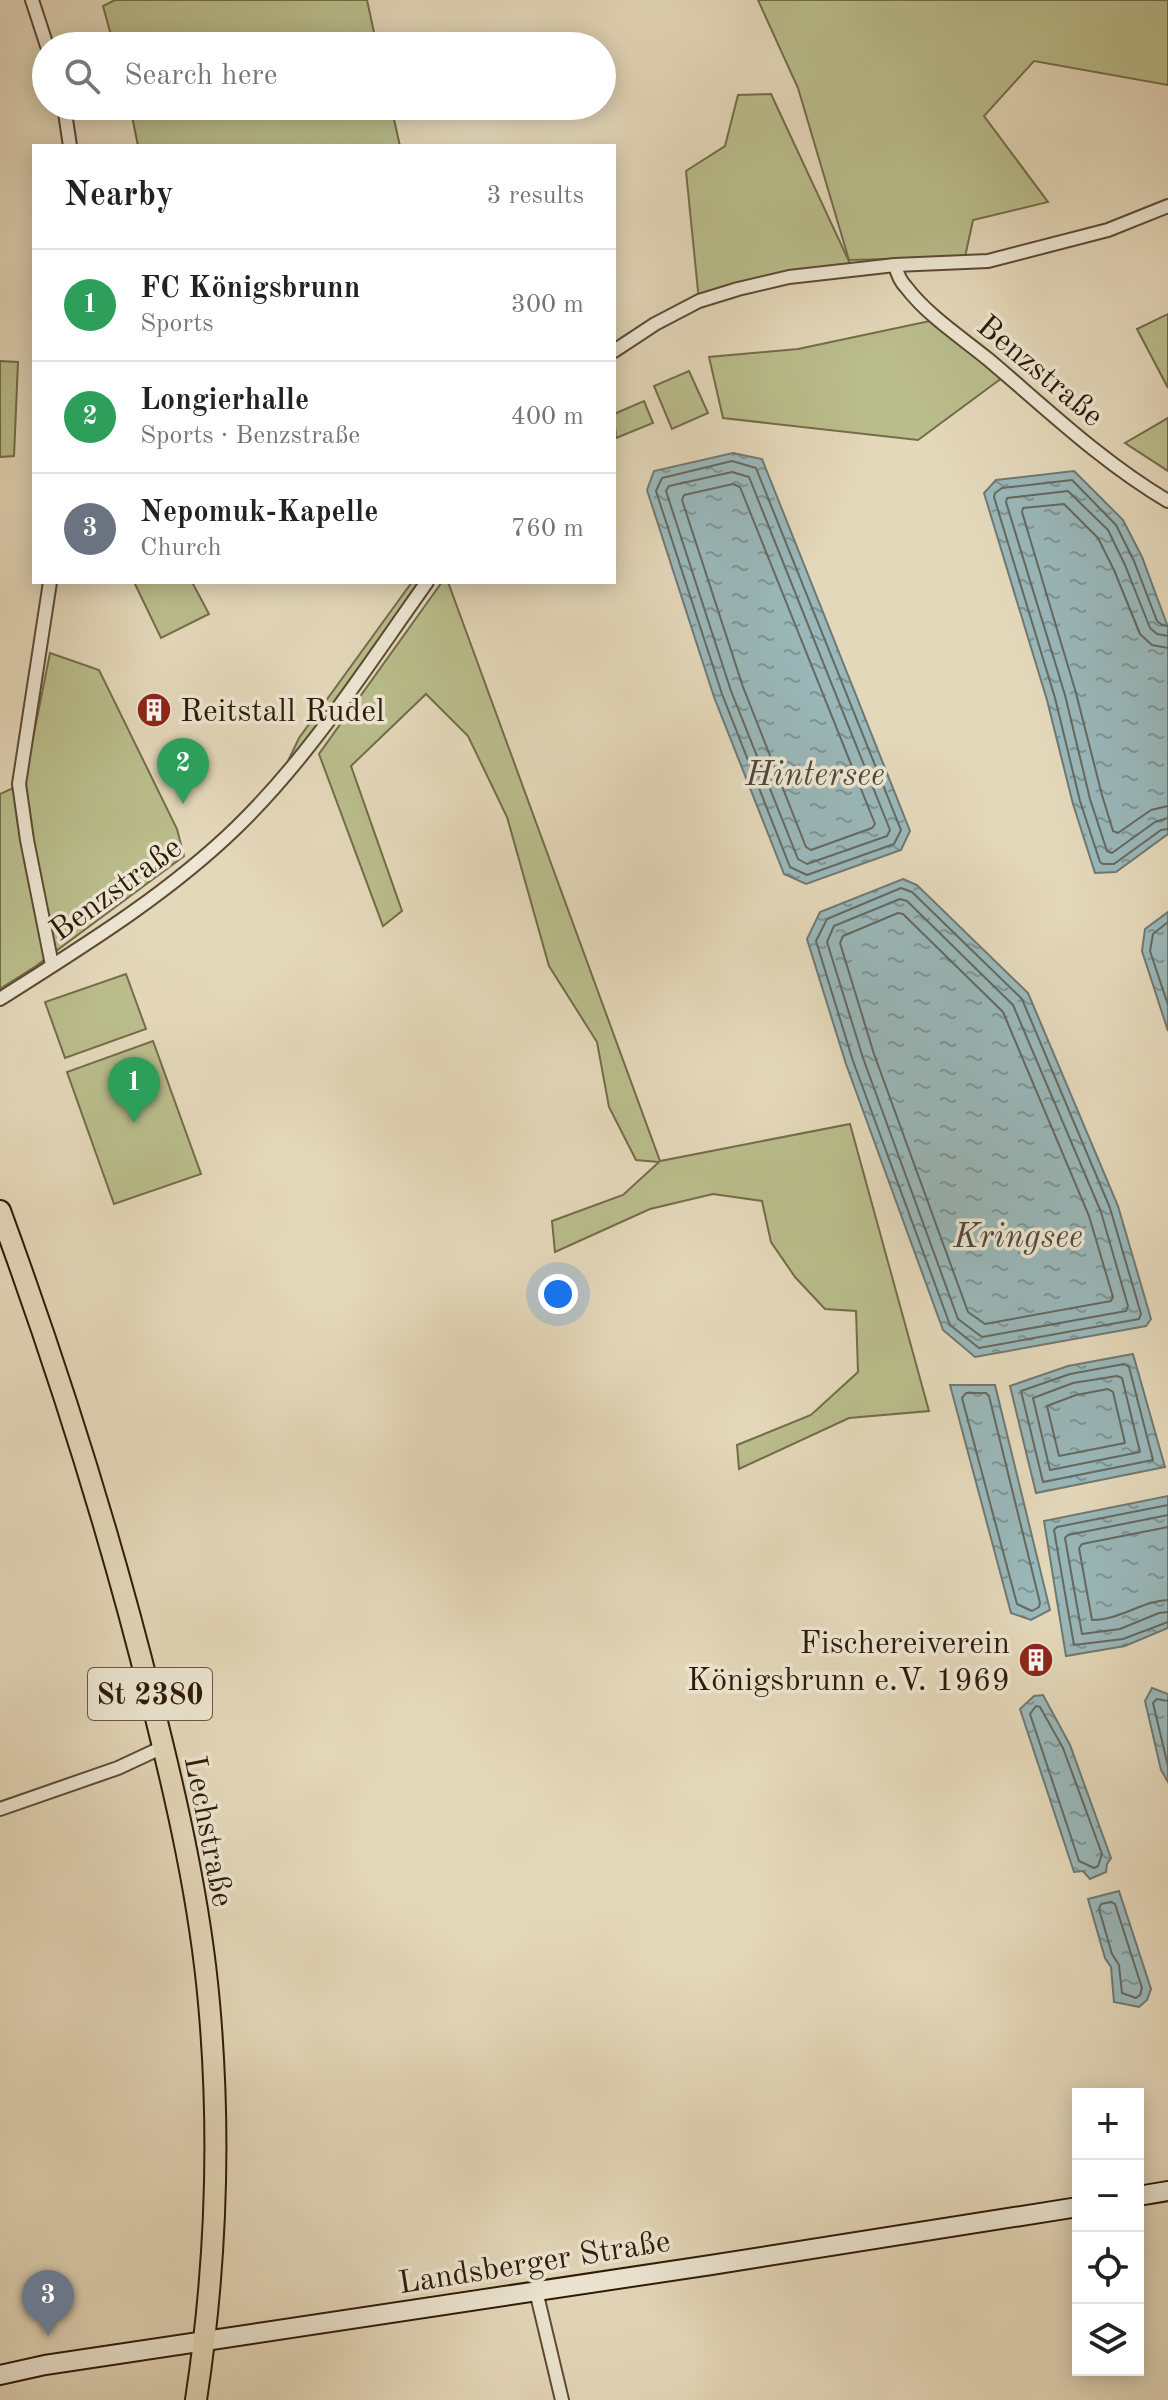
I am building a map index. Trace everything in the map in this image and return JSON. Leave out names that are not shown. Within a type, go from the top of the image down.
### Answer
[{"type":"main road","name":"Lechstraße","points":[[0,1211],[58,1373],[132,1619],[163,1747],[197,1914],[209,2002],[215,2134],[212,2266],[204,2342]]},
{"type":"main road","name":"St 2380","points":[[196,2400],[204,2342]]},
{"type":"street","points":[[32,0],[42,32]]},
{"type":"street","points":[[66,120],[70,144]]},
{"type":"street","name":"Benzstraße","points":[[616,350],[693,304],[738,289],[789,277],[895,265],[988,261],[1108,230],[1168,206]]},
{"type":"street","name":"Benzstraße","points":[[895,265],[906,287],[931,313],[1100,454],[1168,501]]},
{"type":"street","points":[[50,584],[19,784],[52,965]]},
{"type":"street","name":"Benzstraße","points":[[0,999],[156,895],[238,826],[316,739],[426,584]]},
{"type":"street","points":[[0,1809],[118,1768],[163,1747]]},
{"type":"street","points":[[1144,2195],[1168,2191]]},
{"type":"street","name":"Landsberger Straße","points":[[0,2375],[45,2365],[1072,2208]]},
{"type":"street","points":[[536,2291],[562,2400]]},
{"type":"green space","points":[[115,0],[367,0],[374,32],[110,32],[103,6]]},
{"type":"green space","points":[[758,0],[1168,0],[1168,85],[1034,61],[984,116],[1048,202],[973,220],[965,257],[849,260],[798,88]]},
{"type":"green space","points":[[771,94],[853,270],[789,277],[699,301],[686,171],[725,146],[738,95]]},
{"type":"green space","points":[[133,120],[394,120],[400,144],[138,144]]},
{"type":"green space","points":[[1168,314],[1168,388],[1137,329]]},
{"type":"green space","points":[[939,319],[1006,375],[918,440],[723,418],[709,357],[798,349]]},
{"type":"green space","points":[[0,361],[18,362],[14,456],[0,457]]},
{"type":"green space","points":[[689,371],[708,413],[672,429],[654,386]]},
{"type":"green space","points":[[644,401],[653,423],[616,438],[616,413]]},
{"type":"green space","points":[[1168,418],[1168,471],[1125,443]]},
{"type":"green space","points":[[135,584],[193,584],[209,614],[161,638]]},
{"type":"green space","points":[[411,584],[426,584],[293,766],[288,761],[299,738]]},
{"type":"green space","points":[[441,584],[449,584],[660,1161],[850,1124],[929,1411],[849,1418],[739,1469],[737,1445],[811,1415],[858,1372],[856,1311],[825,1309],[795,1277],[771,1242],[762,1201],[713,1194],[650,1209],[555,1252],[552,1221],[623,1195],[659,1162],[636,1160],[609,1107],[597,1042],[549,966],[507,817],[468,736],[426,694],[351,766],[402,911],[383,926],[319,754]]},
{"type":"green space","points":[[50,653],[99,670],[177,829],[184,856],[36,966],[0,989],[0,794],[24,783]]},
{"type":"green space","points":[[126,974],[146,1029],[65,1058],[45,1002]]},
{"type":"green space","points":[[153,1041],[201,1174],[114,1204],[67,1072]]},
{"type":"water","name":"Hintersee","points":[[733,453],[762,459],[910,831],[901,850],[806,884],[784,874],[714,697],[647,490],[654,471]]},
{"type":"water","points":[[1074,471],[1123,520],[1142,557],[1168,627],[1168,834],[1116,872],[1095,873],[1073,804],[1047,700],[984,493],[996,480]]},
{"type":"water","name":"Kringsee","points":[[903,879],[917,885],[1028,993],[1118,1206],[1151,1319],[1146,1326],[975,1357],[943,1330],[846,1064],[807,939],[820,912]]},
{"type":"water","points":[[1168,912],[1168,1031],[1142,951],[1145,929]]},
{"type":"water","points":[[1133,1354],[1165,1467],[1036,1493],[1010,1386],[1068,1366]]},
{"type":"water","points":[[950,1385],[995,1385],[1050,1610],[1031,1620],[1011,1613]]},
{"type":"water","points":[[1168,1496],[1168,1628],[1125,1646],[1066,1656],[1044,1521]]},
{"type":"water","points":[[1152,1688],[1168,1694],[1168,1782],[1161,1770],[1145,1701]]},
{"type":"water","points":[[1043,1695],[1070,1745],[1111,1858],[1106,1872],[1090,1879],[1083,1871],[1074,1872],[1020,1709],[1034,1696]]},
{"type":"water","points":[[1119,1891],[1151,1989],[1147,2000],[1139,2007],[1114,2002],[1111,1967],[1105,1958],[1088,1899]]},
{"type":"place","name":"Reitstall Rudel","points":[[154,710]]},
{"type":"place","name":"Longierhalle","points":[[183,804]]},
{"type":"place","name":"FC Königsbrunn","points":[[134,1123]]},
{"type":"place","name":"Fischereiverein Königsbrunn e.V. 1969","points":[[1036,1660]]},
{"type":"place","name":"Nepomuk-Kapelle","points":[[48,2336]]}]
